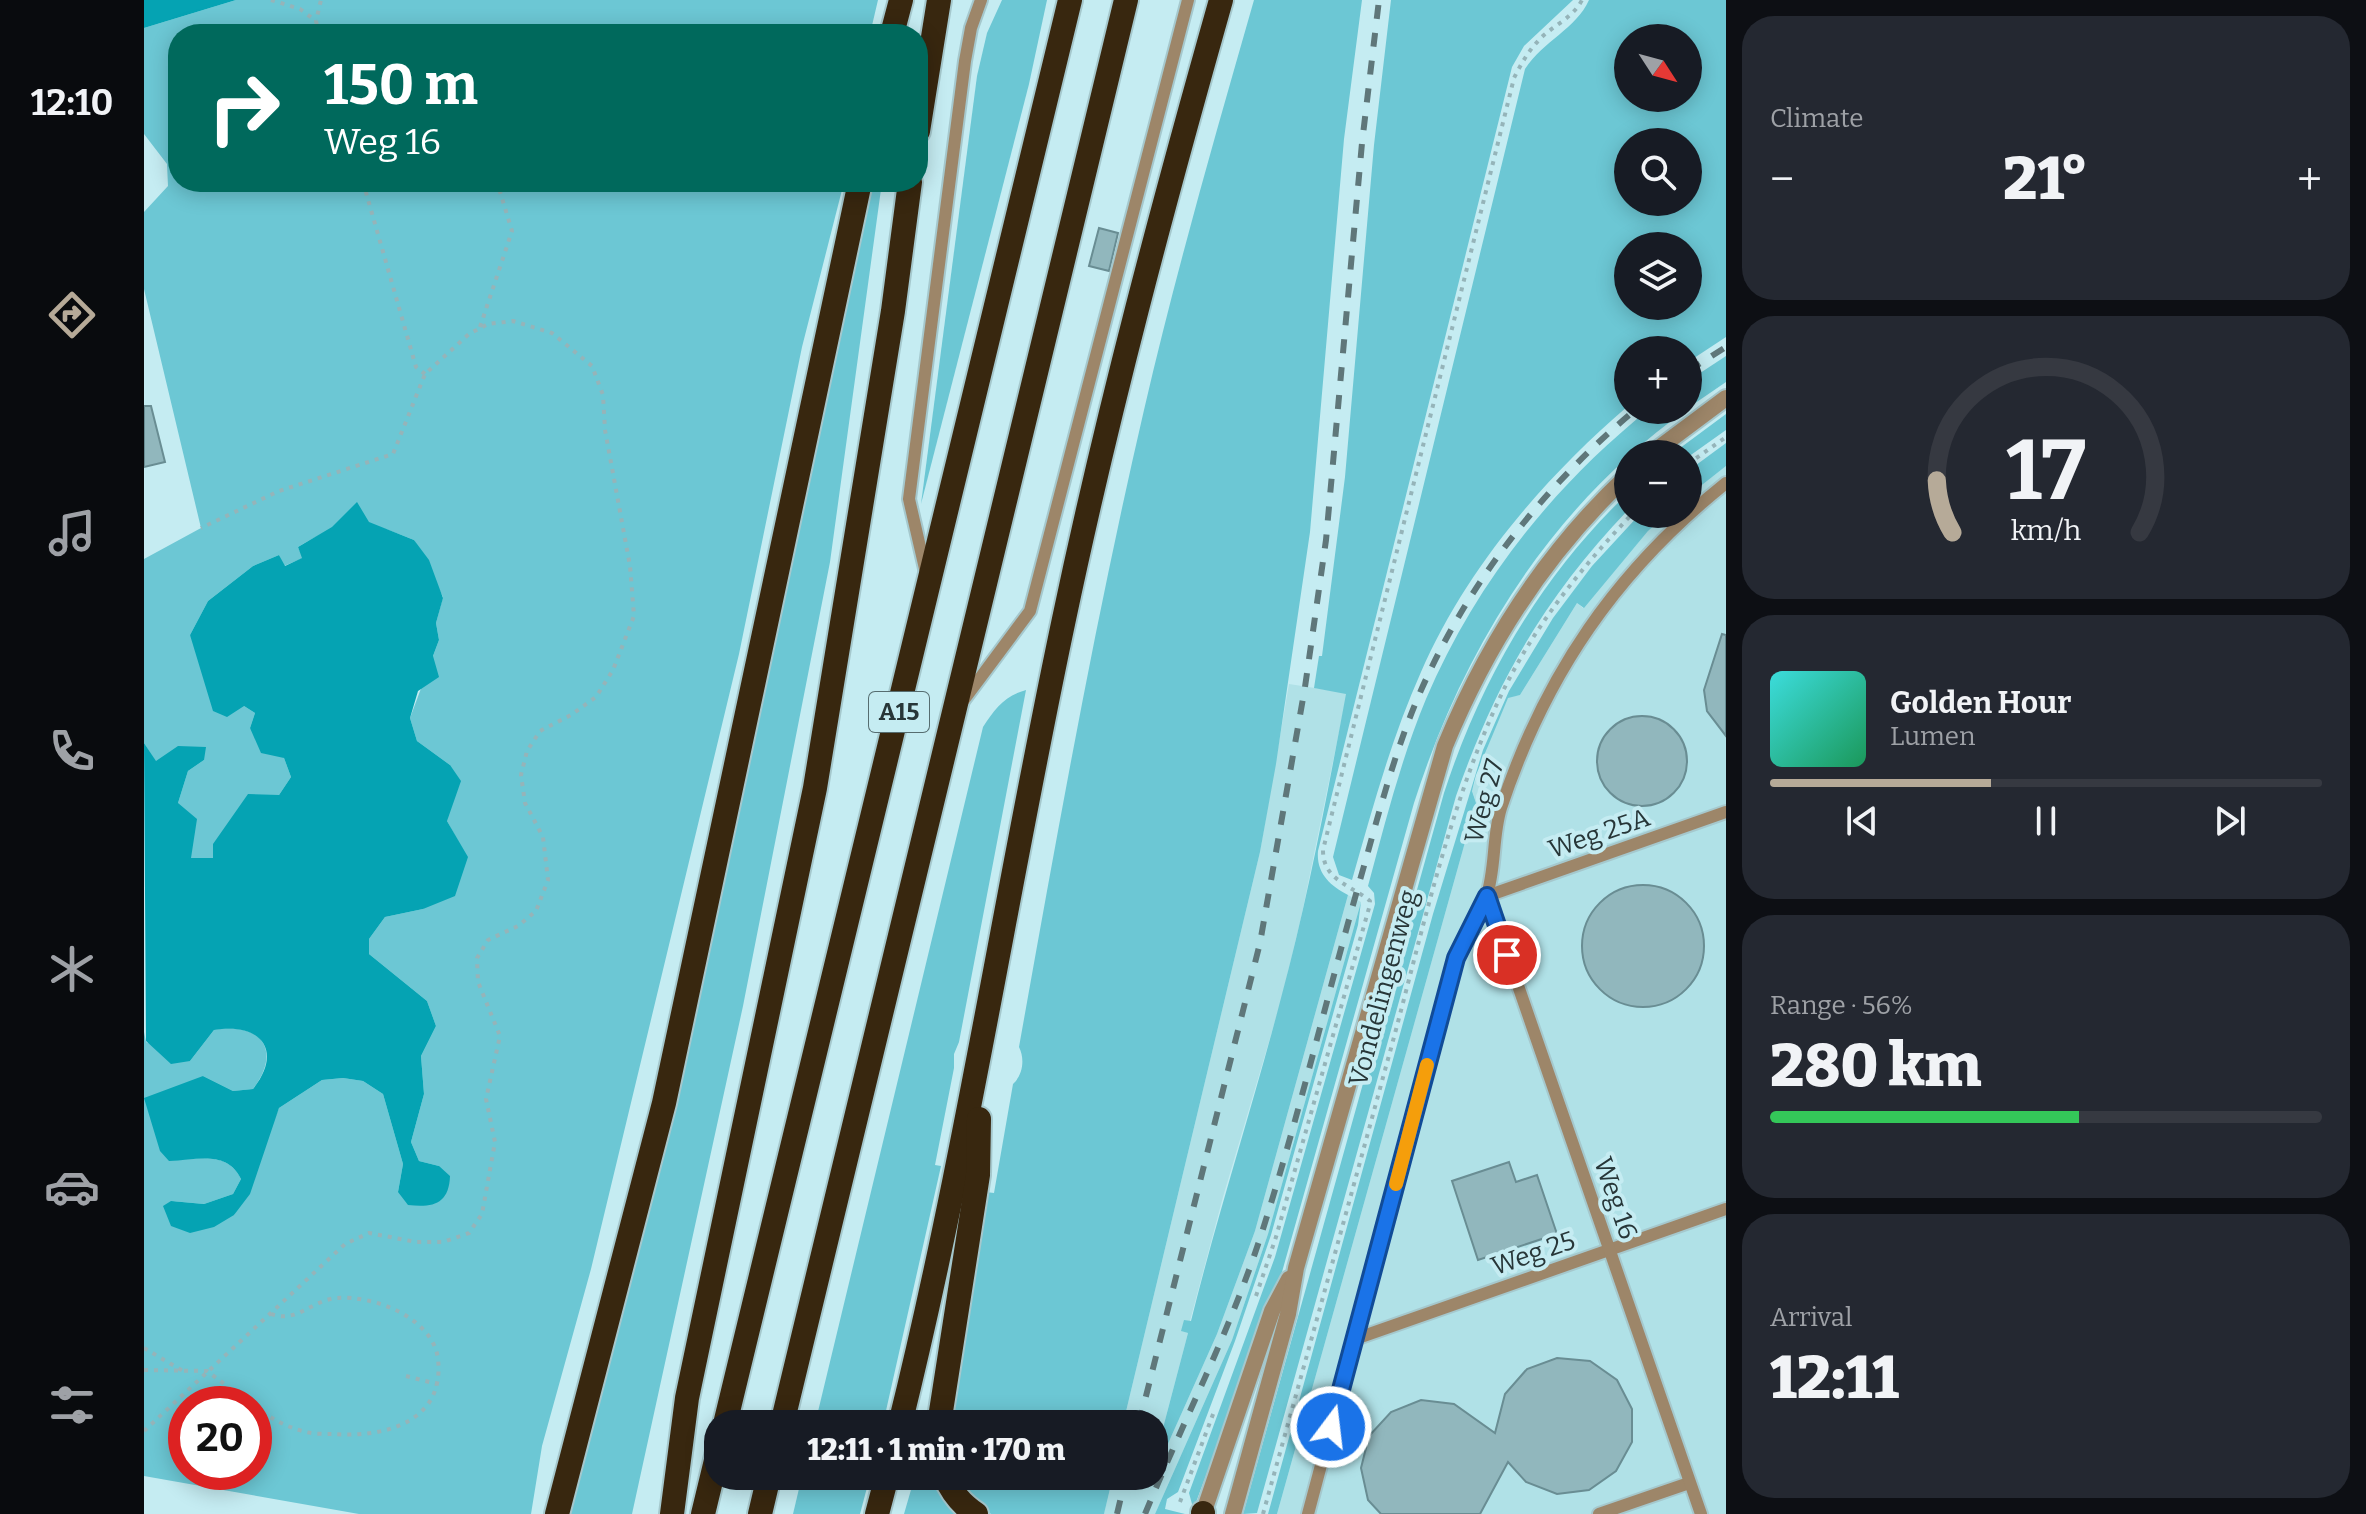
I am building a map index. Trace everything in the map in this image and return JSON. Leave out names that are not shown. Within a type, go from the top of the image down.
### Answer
[{"type":"highway","points":[[895,24],[901,0]]},
{"type":"highway","points":[[928,69],[939,0]]},
{"type":"highway","name":"A15","points":[[728,1410],[1070,0]]},
{"type":"highway","name":"A15","points":[[785,1410],[1126,0]]},
{"type":"highway","points":[[941,1410],[979,1065],[1020,837],[1098,465],[1169,184],[1221,0]]},
{"type":"highway","points":[[557,1514],[664,1103],[858,192]]},
{"type":"highway","name":"A15","points":[[672,1514],[687,1398],[815,788],[893,311],[909,192]]},
{"type":"highway","points":[[903,1410],[933,1290],[968,1172]]},
{"type":"highway","points":[[703,1514],[709,1490]]},
{"type":"highway","points":[[760,1514],[766,1490]]},
{"type":"highway","points":[[877,1514],[883,1490]]},
{"type":"highway","points":[[951,1490],[965,1507],[976,1514]]},
{"type":"street","points":[[1670,440],[1726,398]]},
{"type":"street","name":"Vondelingenweg","points":[[1233,1514],[1288,1314],[1296,1268],[1419,830],[1456,719],[1488,654],[1526,593],[1579,525],[1614,489]]},
{"type":"street","name":"Vondelingenweg","points":[[1203,1514],[1272,1311],[1296,1268]]},
{"type":"lane","points":[[929,585],[909,499],[965,61],[971,28],[981,0]]},
{"type":"lane","points":[[954,713],[1030,611],[1188,0]]},
{"type":"lane","name":"Weg 27","points":[[1308,1514],[1456,958],[1487,896],[1494,829],[1516,765],[1543,702],[1578,644],[1620,586],[1657,542],[1726,483]]},
{"type":"lane","name":"Weg 25A","points":[[1487,896],[1726,812]]},
{"type":"lane","name":"Weg 16","points":[[1487,896],[1701,1514]]},
{"type":"lane","name":"Weg 25","points":[[1355,1339],[1726,1209]]},
{"type":"lane","points":[[1599,1514],[1689,1483]]},
{"type":"path","points":[[271,0],[300,9],[316,21]]},
{"type":"path","points":[[317,24],[321,0]]},
{"type":"path","points":[[1255,1297],[1276,1237],[1369,908],[1370,901],[1329,874],[1323,865],[1323,850],[1514,78],[1526,54],[1582,0]]},
{"type":"path","points":[[366,192],[416,367],[425,374]]},
{"type":"path","points":[[479,329],[512,231],[500,192]]},
{"type":"path","points":[[144,1431],[345,1244],[369,1233],[416,1242],[443,1242],[469,1233],[482,1214],[495,1142],[486,1099],[500,1036],[478,982],[477,958],[488,940],[518,926],[536,911],[548,880],[543,837],[525,803],[521,775],[527,751],[540,731],[571,715],[596,697],[613,670],[634,616],[630,566],[605,430],[603,395],[592,366],[552,333],[513,321],[488,324],[479,329],[425,374],[393,454],[279,491],[201,528]]},
{"type":"path","points":[[1702,454],[1726,437]]},
{"type":"path","name":"Vondelingenweg","points":[[1263,1514],[1428,913],[1479,748],[1504,689],[1537,633],[1581,571],[1619,528]]},
{"type":"path","points":[[269,1313],[279,1318],[294,1317],[321,1300],[339,1297],[370,1302],[419,1324],[430,1336],[437,1352],[437,1384],[423,1410],[408,1421],[370,1435],[305,1433],[272,1419]]},
{"type":"path","points":[[144,1348],[185,1372]]},
{"type":"path","points":[[144,1370],[207,1371],[227,1386]]},
{"type":"path","points":[[406,1376],[437,1384]]},
{"type":"path","points":[[1203,1514],[1179,1507],[1219,1398]]},
{"type":"shaded area","points":[[144,0],[236,0],[144,28]]},
{"type":"shaded area","points":[[236,0],[878,0],[872,24],[168,24],[168,186],[167,164],[144,134],[144,28]]},
{"type":"shaded area","points":[[1002,0],[1047,0],[1029,84],[921,504],[977,76],[987,33]]},
{"type":"shaded area","points":[[1254,0],[1362,0],[1344,139],[1310,532],[1276,764],[1260,852],[1126,1410],[954,1410],[964,1319],[986,1192],[994,1193],[1013,1084],[1022,1067],[1019,1047],[1109,569],[1169,307]]},
{"type":"shaded area","points":[[1391,0],[1573,0],[1524,46],[1512,67],[1318,851],[1319,866],[1326,878],[1348,895],[1255,1231],[1217,1334],[1168,1444],[1168,1410],[1188,1333],[1181,1331],[1184,1320],[1191,1321],[1291,960],[1346,694],[1314,688],[1319,656],[1322,656],[1345,477],[1374,145]]},
{"type":"shaded area","points":[[1589,0],[1726,0],[1726,337],[1702,353],[1702,336],[1614,336],[1614,419],[1537,495],[1460,597],[1439,634],[1400,723],[1352,880],[1339,875],[1333,857],[1525,69],[1576,19]]},
{"type":"shaded area","points":[[168,186],[168,192],[841,192],[802,347],[739,654],[591,1269],[542,1446],[531,1514],[359,1514],[223,1490],[272,1490],[272,1386],[168,1386],[168,1480],[144,1476],[144,1032],[146,1042],[190,1061],[214,1030],[244,1030],[262,1042],[266,1051],[262,1075],[253,1089],[233,1091],[203,1076],[169,1160],[211,1159],[228,1164],[241,1179],[233,1194],[204,1204],[171,1201],[234,1215],[279,1108],[322,1080],[343,1078],[363,1081],[383,1094],[403,1164],[398,1192],[439,1166],[419,1161],[411,1142],[424,1094],[421,1056],[436,1026],[427,1001],[369,954],[369,939],[385,917],[423,909],[467,857],[447,821],[450,765],[417,741],[410,718],[439,640],[436,623],[443,597],[414,540],[380,527],[355,524],[343,525],[298,547],[303,558],[284,566],[279,555],[253,566],[208,601],[190,635],[244,706],[255,713],[250,728],[284,758],[291,777],[279,795],[214,858],[190,859],[178,803],[188,771],[204,760],[156,762],[144,743],[144,559],[201,528],[144,289],[144,212]]},
{"type":"shaded area","points":[[871,192],[881,192],[830,562],[743,1006],[632,1514],[570,1514],[577,1477],[678,1100]]},
{"type":"shaded area","points":[[1726,356],[1726,382],[1702,398],[1702,372]]},
{"type":"shaded area","points":[[1726,414],[1726,430],[1702,447],[1702,440],[1691,440]]},
{"type":"shaded area","points":[[1632,424],[1668,424],[1648,440],[1614,440],[1614,471],[1554,535],[1518,584],[1459,689],[1414,803],[1282,1272],[1195,1505],[1192,1504],[1189,1493],[1275,1257],[1375,904],[1374,893],[1368,886],[1401,768],[1426,699],[1446,657],[1492,578],[1548,506],[1613,440]]},
{"type":"shaded area","points":[[1726,443],[1726,466],[1702,485],[1702,461]]},
{"type":"shaded area","points":[[1726,466],[1726,1514],[1277,1514],[1476,803],[1472,790],[1493,732],[1508,697],[1520,695],[1577,603],[1583,608],[1648,531],[1651,528],[1702,528],[1702,485]]},
{"type":"shaded area","points":[[357,502],[369,522],[414,540],[429,560],[443,598],[436,623],[439,640],[433,656],[439,677],[418,691],[410,718],[417,741],[450,765],[461,781],[447,821],[468,857],[455,896],[423,909],[385,917],[369,939],[369,954],[427,1001],[436,1026],[421,1056],[424,1094],[411,1142],[419,1161],[439,1166],[450,1176],[449,1185],[443,1198],[432,1205],[408,1205],[398,1192],[403,1164],[383,1094],[363,1081],[343,1078],[322,1080],[279,1108],[250,1194],[234,1215],[214,1227],[190,1233],[171,1226],[163,1206],[171,1201],[204,1204],[233,1194],[241,1179],[235,1170],[220,1160],[169,1161],[160,1151],[144,1098],[203,1076],[233,1091],[253,1089],[262,1075],[266,1051],[255,1035],[244,1030],[214,1030],[190,1061],[171,1064],[146,1041],[144,743],[156,761],[178,746],[206,747],[204,760],[188,771],[178,803],[197,819],[191,858],[213,858],[213,844],[248,794],[279,795],[291,777],[284,758],[261,753],[250,728],[255,713],[244,706],[227,717],[213,711],[190,635],[208,601],[253,566],[279,555],[285,566],[302,558],[298,547],[332,527]]},
{"type":"shaded area","points":[[1614,507],[1614,525],[1547,609],[1506,679],[1456,796],[1257,1513],[1243,1514],[1444,793],[1459,751],[1476,710],[1517,631],[1541,594]]},
{"type":"shaded area","points":[[1627,528],[1651,528],[1584,608],[1577,603],[1520,695],[1508,698],[1476,775],[1472,791],[1476,803],[1277,1514],[1268,1514],[1433,914],[1483,750],[1509,691],[1553,618],[1592,566]]},
{"type":"shaded area","points":[[1289,684],[1347,693],[1281,1001],[1190,1321],[1182,1331],[1188,1333],[1168,1410],[1126,1410],[1260,852]]},
{"type":"shaded area","points":[[1026,690],[959,1042],[954,1054],[935,1165],[941,1166],[886,1410],[818,1410],[983,727],[1001,704]]},
{"type":"shaded area","points":[[1348,895],[1361,902],[1268,1234],[1232,1340],[1168,1485],[1168,1444],[1217,1334],[1255,1231]]},
{"type":"shaded area","points":[[1361,902],[1358,925],[1271,1235],[1178,1492],[1167,1499],[1165,1509],[1185,1514],[1155,1514],[1232,1340],[1268,1234]]},
{"type":"shaded area","points":[[799,1490],[866,1490],[860,1514],[793,1514]]},
{"type":"shaded area","points":[[911,1490],[939,1490],[947,1504],[958,1514],[904,1514]]},
{"type":"shaded area","points":[[965,1490],[1110,1490],[1104,1514],[991,1514],[970,1499]]},
{"type":"shaded area","points":[[1110,1490],[1166,1490],[1155,1514],[1104,1514]]},
{"type":"building","points":[[1099,228],[1118,233],[1109,271],[1089,266]]},
{"type":"building","points":[[144,406],[151,406],[165,462],[144,467]]},
{"type":"building","points":[[1722,634],[1726,635],[1726,736],[1707,711],[1704,690]]},
{"type":"building","points":[[1642,716],[1659,719],[1674,729],[1684,744],[1687,761],[1684,778],[1674,793],[1659,803],[1642,806],[1625,803],[1610,793],[1600,778],[1597,761],[1600,744],[1610,729],[1625,719]]},
{"type":"building","points":[[1643,885],[1666,890],[1686,903],[1699,923],[1704,946],[1699,969],[1686,989],[1666,1002],[1643,1007],[1620,1002],[1600,989],[1587,969],[1582,946],[1587,923],[1600,903],[1620,890]]},
{"type":"building","points":[[1509,1162],[1516,1182],[1537,1175],[1557,1234],[1478,1260],[1452,1181]]},
{"type":"building","points":[[1557,1358],[1590,1361],[1617,1380],[1632,1409],[1632,1442],[1616,1471],[1589,1490],[1557,1494],[1526,1482],[1508,1462],[1480,1514],[1381,1514],[1368,1500],[1361,1468],[1369,1436],[1391,1412],[1421,1400],[1454,1404],[1495,1433],[1505,1394],[1527,1369]]},
{"type":"railway","points":[[1143,1410],[1260,943],[1305,687],[1326,540],[1362,143],[1379,0]]},
{"type":"railway","points":[[1702,362],[1726,347]]},
{"type":"railway","points":[[1145,1514],[1222,1338],[1263,1229],[1383,798],[1417,699],[1447,637],[1492,565],[1544,499],[1619,424]]},
{"type":"railway","points":[[1117,1514],[1123,1490]]},
{"type":"slow traffic","points":[[1396,1184],[1427,1065]]},
{"type":"route","points":[[1331,1427],[1456,958],[1487,896],[1507,955]]}]
